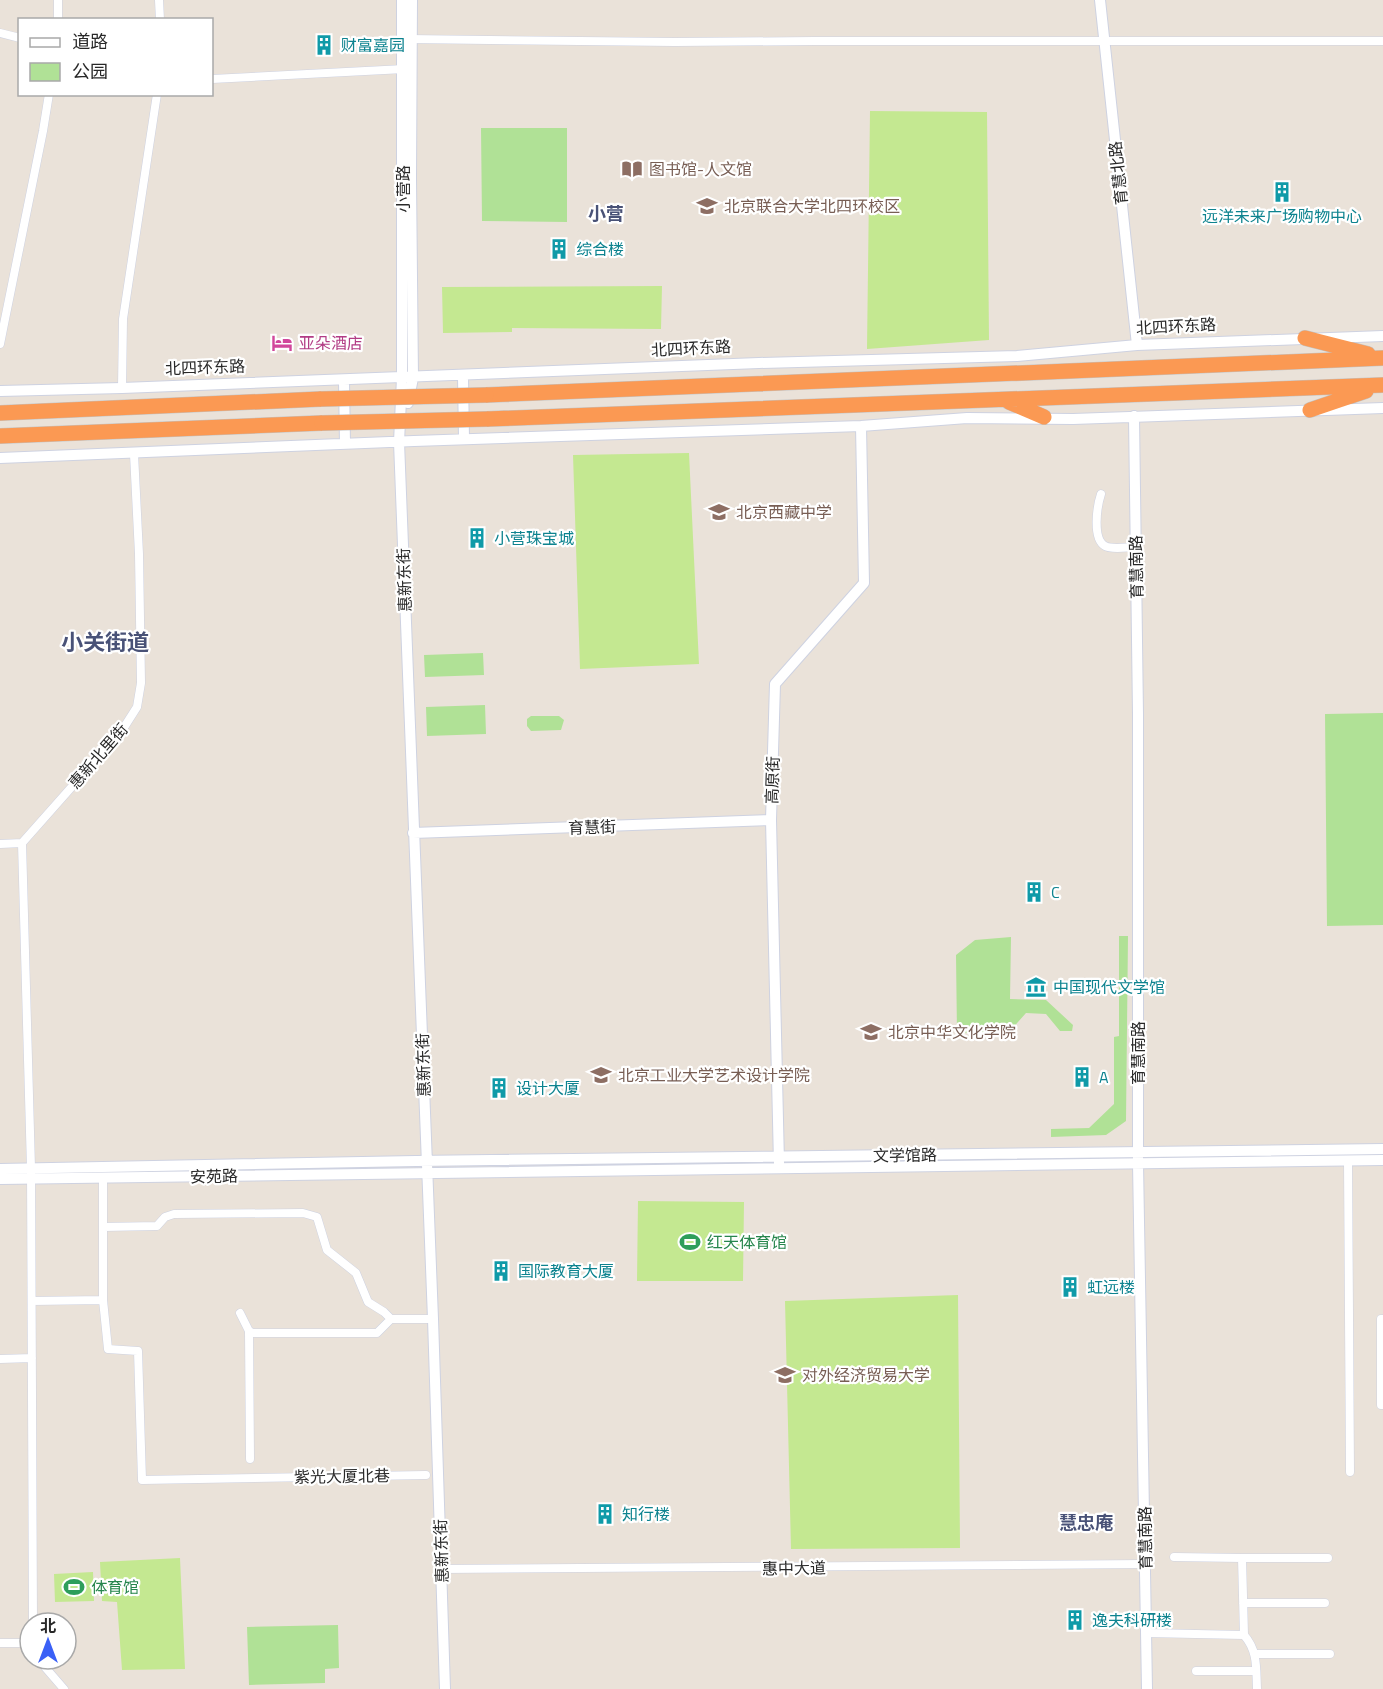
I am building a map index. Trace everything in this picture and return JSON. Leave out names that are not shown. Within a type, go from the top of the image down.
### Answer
[{"type":"highway","points":[[1305,338],[1383,358]]},
{"type":"highway","points":[[0,413],[1383,358]]},
{"type":"highway","points":[[0,436],[1383,386]]},
{"type":"highway","points":[[1310,410],[1383,386]]},
{"type":"highway","points":[[1004,399],[1044,417]]},
{"type":"street","points":[[58,0],[58,18]]},
{"type":"street","points":[[159,0],[160,18]]},
{"type":"street","name":"小营路","points":[[402,0],[412,60],[408,378]]},
{"type":"street","name":"小营路","points":[[408,378],[403,71],[412,0]]},
{"type":"street","name":"育慧北路","points":[[1100,0],[1137,345]]},
{"type":"street","points":[[0,33],[18,38]]},
{"type":"street","points":[[408,39],[675,42],[1383,41]]},
{"type":"street","points":[[213,79],[403,71],[412,60]]},
{"type":"street","points":[[0,344],[49,96]]},
{"type":"street","points":[[122,388],[123,319],[157,96]]},
{"type":"street","name":"北四环东路","points":[[0,391],[344,381],[759,363],[1017,356],[1137,345],[1383,336]]},
{"type":"street","points":[[463,376],[464,440]]},
{"type":"street","name":"惠新东街","points":[[408,378],[399,442],[446,1689]]},
{"type":"street","points":[[344,381],[345,444]]},
{"type":"street","points":[[0,458],[861,426],[967,418],[1073,418],[1383,408]]},
{"type":"street","name":"育慧南路","points":[[1134,416],[1138,714],[1138,1158],[1147,1689]]},
{"type":"street","name":"高原街","points":[[779,1168],[771,820],[775,684],[864,583],[861,426]]},
{"type":"street","name":"惠新北里街","points":[[22,843],[123,729],[137,706],[141,671],[134,454]]},
{"type":"street","points":[[1101,494],[1096,513],[1097,530],[1102,543],[1112,548],[1135,547]]},
{"type":"street","name":"育慧街","points":[[413,833],[771,820]]},
{"type":"street","points":[[0,844],[22,843],[32,1173],[33,1611]]},
{"type":"street","name":"文学馆路","points":[[427,1173],[779,1168],[1383,1149]]},
{"type":"street","name":"文学馆路","points":[[427,1161],[779,1156],[1383,1160]]},
{"type":"street","name":"安苑路","points":[[0,1179],[32,1173],[427,1161]]},
{"type":"street","points":[[1348,1161],[1350,1472]]},
{"type":"street","name":"安苑路","points":[[0,1168],[32,1173],[103,1178],[427,1173]]},
{"type":"street","points":[[32,1301],[103,1300],[103,1178]]},
{"type":"street","points":[[103,1227],[157,1226],[165,1217],[174,1214],[303,1213],[317,1217],[327,1250],[356,1273],[368,1302],[391,1319]]},
{"type":"street","name":"紫光大厦北巷","points":[[103,1300],[108,1349],[138,1351],[142,1480],[426,1475]]},
{"type":"street","points":[[240,1313],[249,1331],[250,1458]]},
{"type":"street","points":[[249,1331],[253,1333],[377,1333],[391,1319],[433,1319]]},
{"type":"street","points":[[1383,1319],[1381,1319],[1381,1405],[1383,1405]]},
{"type":"street","points":[[0,1359],[32,1358]]},
{"type":"street","points":[[1174,1557],[1328,1558]]},
{"type":"street","points":[[1242,1558],[1244,1635],[1252,1644],[1256,1654],[1257,1689]]},
{"type":"street","name":"惠中大道","points":[[441,1569],[1146,1564]]},
{"type":"street","points":[[1243,1604],[1325,1604]]},
{"type":"street","points":[[1147,1633],[1244,1635]]},
{"type":"street","points":[[0,1643],[18,1643]]},
{"type":"street","points":[[1256,1654],[1330,1654]]},
{"type":"street","points":[[48,1671],[64,1689]]},
{"type":"street","points":[[1196,1671],[1256,1671]]},
{"type":"green space","points":[[870,111],[987,112],[989,340],[867,349]]},
{"type":"green space","points":[[481,128],[567,128],[567,222],[482,221]]},
{"type":"green space","points":[[662,286],[661,329],[512,328],[512,332],[443,333],[442,287]]},
{"type":"green space","points":[[689,453],[699,664],[580,669],[573,455]]},
{"type":"green space","points":[[483,653],[484,675],[425,677],[424,655]]},
{"type":"green space","points":[[485,705],[486,734],[427,736],[426,707]]},
{"type":"green space","points":[[1383,713],[1383,925],[1327,926],[1325,714]]},
{"type":"green space","points":[[531,716],[559,716],[564,720],[561,730],[531,731],[527,726],[527,719]]},
{"type":"green space","points":[[1119,936],[1128,936],[1126,1121],[1106,1135],[1051,1137],[1051,1129],[1089,1128],[1114,1104],[1114,1037],[1119,1036]]},
{"type":"green space","points":[[1011,937],[1010,999],[1046,1000],[1073,1025],[1072,1031],[1060,1031],[1046,1014],[1026,1013],[1010,1031],[957,1033],[956,955],[975,940]]},
{"type":"green space","name":"红天体育馆","points":[[638,1201],[744,1202],[743,1281],[637,1281]]},
{"type":"green space","points":[[958,1295],[960,1548],[791,1549],[785,1301]]},
{"type":"green space","points":[[180,1558],[185,1669],[122,1670],[117,1602],[102,1601],[100,1562]]},
{"type":"green space","name":"体育馆","points":[[93,1572],[94,1601],[55,1602],[54,1574]]},
{"type":"green space","points":[[338,1625],[339,1668],[325,1669],[325,1683],[249,1685],[247,1627]]},
{"type":"place","name":"财富嘉园","points":[[324,45]]},
{"type":"place","name":"图书馆-人文馆","points":[[632,169]]},
{"type":"place","name":"远洋未来广场购物中心","points":[[1282,192]]},
{"type":"place","name":"北京联合大学北四环校区","points":[[707,206]]},
{"type":"place","name":"综合楼","points":[[559,249]]},
{"type":"place","name":"亚朵酒店","points":[[282,343]]},
{"type":"place","name":"北京西藏中学","points":[[719,512]]},
{"type":"place","name":"小营珠宝城","points":[[477,538]]},
{"type":"place","name":"C","points":[[1034,892]]},
{"type":"place","name":"中国现代文学馆","points":[[1036,987]]},
{"type":"place","name":"北京中华文化学院","points":[[871,1032]]},
{"type":"place","name":"北京工业大学艺术设计学院","points":[[601,1075]]},
{"type":"place","name":"A","points":[[1082,1077]]},
{"type":"place","name":"设计大厦","points":[[499,1088]]},
{"type":"place","name":"红天体育馆","points":[[690,1242]]},
{"type":"place","name":"国际教育大厦","points":[[501,1271]]},
{"type":"place","name":"虹远楼","points":[[1070,1287]]},
{"type":"place","name":"对外经济贸易大学","points":[[785,1375]]},
{"type":"place","name":"知行楼","points":[[605,1514]]},
{"type":"place","name":"体育馆","points":[[74,1587]]},
{"type":"place","name":"逸夫科研楼","points":[[1075,1620]]},
{"type":"district","name":"小营","points":[[606,213]]},
{"type":"district","name":"小关街道","points":[[105,642]]},
{"type":"district","name":"慧忠庵","points":[[1086,1522]]}]
